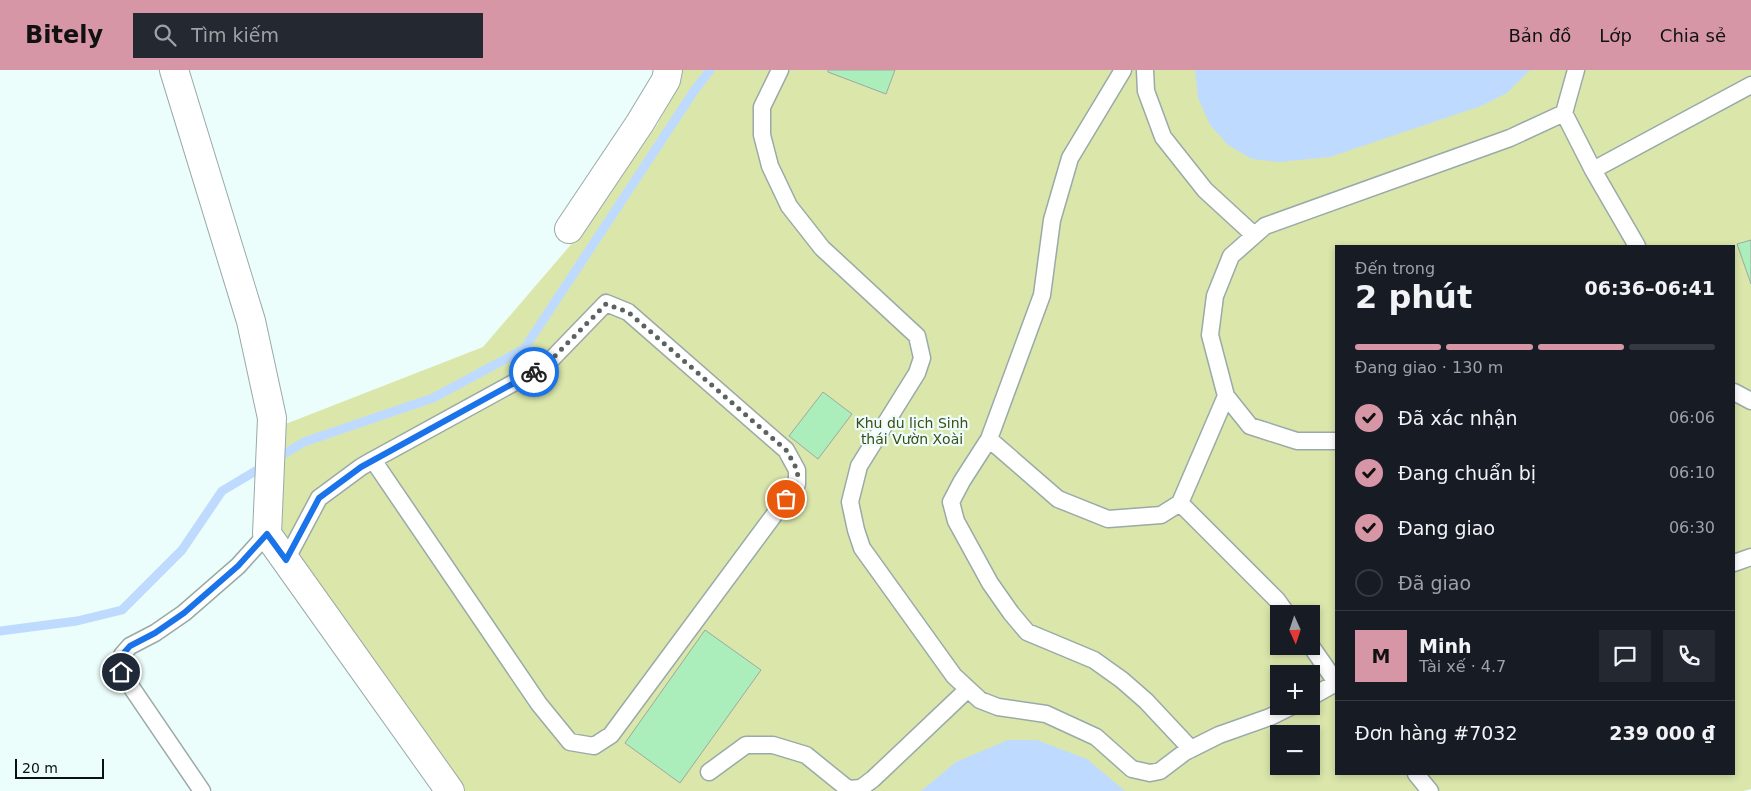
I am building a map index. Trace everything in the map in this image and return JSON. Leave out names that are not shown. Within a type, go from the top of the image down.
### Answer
[{"type":"street","points":[[174,70],[251,321],[272,418],[267,534],[450,791]]},
{"type":"street","points":[[569,229],[640,123],[666,80],[668,70]]},
{"type":"lane","points":[[780,70],[762,107],[762,135],[770,166],[789,206],[822,248],[917,336],[922,358],[917,373],[859,466],[850,502],[862,548],[954,676],[980,700],[998,707],[1046,714],[1096,737],[1132,769],[1150,773],[1160,771],[1191,749],[1219,735],[1276,715]]},
{"type":"lane","points":[[1123,70],[1070,158],[1052,220],[1042,295],[989,439],[951,502],[956,521],[990,583],[1010,613],[1027,632],[1094,660],[1122,680],[1146,701],[1191,749]]},
{"type":"lane","points":[[1145,70],[1146,91],[1163,137],[1205,190],[1254,235]]},
{"type":"lane","points":[[1576,70],[1564,113],[1593,170],[1636,245]]},
{"type":"lane","points":[[1593,170],[1751,85]]},
{"type":"lane","points":[[1335,441],[1297,441],[1250,426],[1226,396],[1210,335],[1215,296],[1231,256],[1265,226],[1510,138],[1564,113]]},
{"type":"lane","points":[[286,560],[319,498],[373,460],[546,365],[606,304],[628,312],[786,450],[797,470],[797,484],[612,735],[594,746],[570,742],[539,704],[373,460]]},
{"type":"lane","points":[[1735,393],[1751,401]]},
{"type":"lane","points":[[989,439],[1058,499],[1108,519],[1161,514],[1180,503],[1226,396]]},
{"type":"lane","points":[[1180,503],[1281,605]]},
{"type":"lane","points":[[202,791],[121,672],[122,655],[130,646],[155,633],[184,613],[238,566],[267,534]]},
{"type":"lane","points":[[1735,563],[1751,558]]},
{"type":"lane","points":[[1317,655],[1335,682]]},
{"type":"lane","points":[[1320,691],[1335,684]]},
{"type":"lane","points":[[709,772],[746,745],[773,745],[806,755],[848,789],[861,788],[873,779],[968,689]]},
{"type":"lane","points":[[1417,775],[1430,791]]},
{"type":"green space","name":"Khu du lịch Sinh thái Vườn Xoài","points":[[681,70],[1751,70],[1751,789],[1743,791],[463,791],[279,531],[283,425],[483,347],[574,241],[657,125],[681,81]]},
{"type":"water","points":[[1195,70],[1530,70],[1507,93],[1481,106],[1330,157],[1279,162],[1252,159],[1228,145],[1210,125],[1198,98]]},
{"type":"water","points":[[1008,740],[1037,740],[1087,759],[1125,791],[921,791],[956,762]]},
{"type":"building","points":[[828,70],[895,70],[886,94],[828,72]]},
{"type":"building","points":[[1751,240],[1751,284],[1737,244]]},
{"type":"building","points":[[823,392],[852,414],[818,459],[789,436]]},
{"type":"building","points":[[705,630],[761,670],[680,783],[625,743]]},
{"type":"waterway","points":[[0,631],[77,621],[122,610],[182,550],[222,491],[304,442],[433,398],[524,349],[694,91],[710,70]]},
{"type":"way so far","points":[[534,372],[546,365],[606,304],[628,312],[786,450],[797,470],[797,484],[786,499]]},
{"type":"route","points":[[121,672],[122,655],[130,646],[155,633],[184,613],[238,566],[267,534],[286,560],[319,498],[361,467],[534,372]]}]
